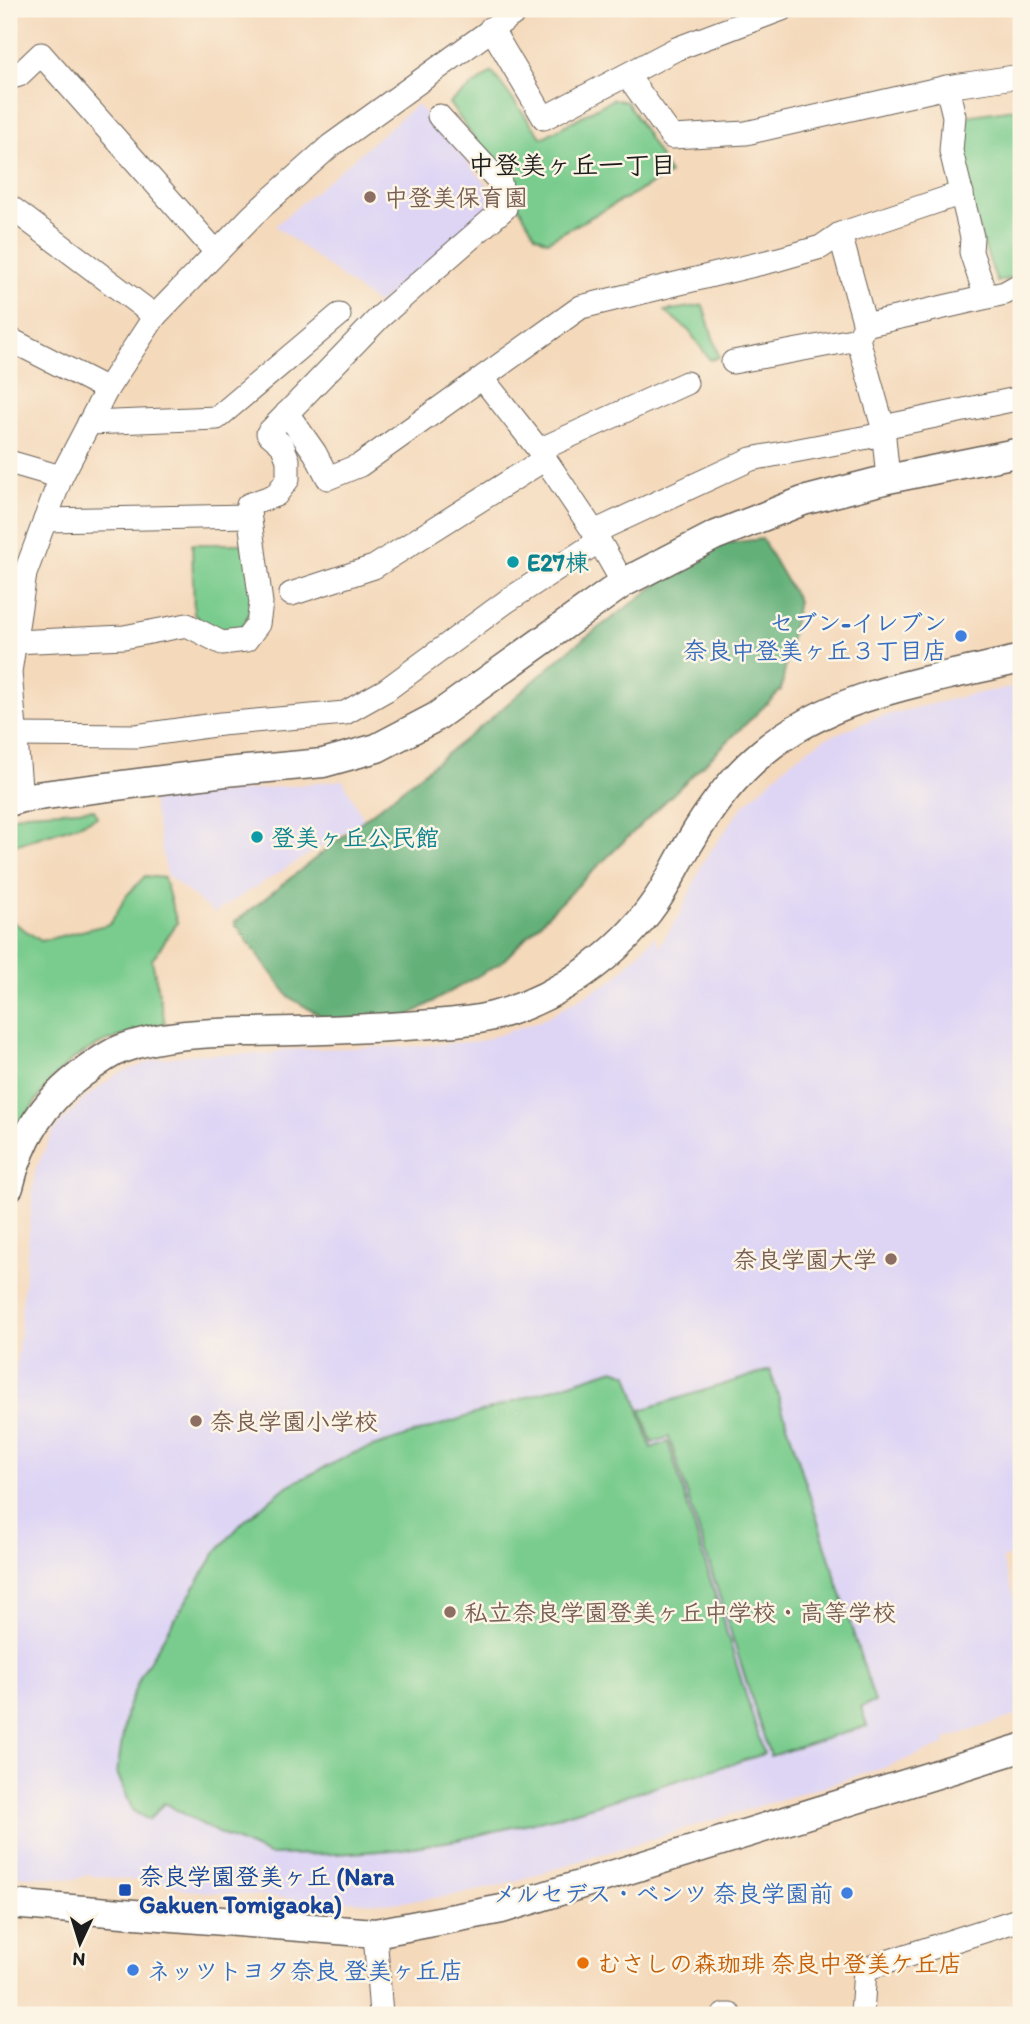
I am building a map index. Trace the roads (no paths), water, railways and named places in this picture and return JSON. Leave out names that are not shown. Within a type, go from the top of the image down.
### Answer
[{"type":"street","points":[[520,9],[330,146],[253,215],[155,316],[107,389],[61,477],[45,520],[17,573],[14,642],[9,672],[15,735],[15,800],[225,772],[323,763],[377,748],[436,717],[623,583],[714,536],[803,500],[888,479],[1021,452]]},
{"type":"street","points":[[491,28],[544,118],[676,49],[782,9]]},
{"type":"street","points":[[9,78],[19,75],[41,54],[216,252]]},
{"type":"street","points":[[627,75],[672,137],[746,133],[820,118],[947,86],[1021,76]]},
{"type":"street","points":[[947,86],[954,116],[951,151],[972,237],[971,252],[986,297]]},
{"type":"street","points":[[14,642],[124,638],[187,625],[222,643],[246,640],[258,624],[261,603],[248,505],[276,495],[288,479],[288,460],[282,445],[268,433],[380,317],[505,208],[500,183],[439,116]]},
{"type":"street","points":[[287,413],[328,478],[360,465],[581,307],[779,260],[821,247],[839,234],[962,193]]},
{"type":"street","points":[[9,206],[155,316]]},
{"type":"street","points":[[839,234],[883,430],[888,479]]},
{"type":"street","points":[[733,362],[861,332],[1005,293],[1021,284]]},
{"type":"street","points":[[89,423],[217,418],[339,315]]},
{"type":"street","points":[[9,339],[107,389]]},
{"type":"street","points":[[483,379],[542,454],[623,583]]},
{"type":"street","points":[[291,594],[374,567],[542,454],[686,383]]},
{"type":"street","points":[[15,735],[136,736],[221,724],[345,713],[386,690],[596,537],[751,459],[1021,398]]},
{"type":"street","points":[[9,462],[61,477]]},
{"type":"street","points":[[45,520],[249,516]]},
{"type":"street","points":[[9,1187],[17,1157],[44,1107],[64,1087],[117,1050],[145,1041],[176,1036],[338,1030],[493,1016],[577,978],[632,930],[656,901],[691,839],[713,807],[763,752],[819,716],[878,693],[1021,659]]},
{"type":"street","points":[[9,1904],[375,1933],[502,1909],[1021,1748]]},
{"type":"street","points":[[862,2015],[865,1969],[1021,1919]]},
{"type":"street","points":[[375,1933],[381,2015]]},
{"type":"street","points":[[724,2015],[730,2015]]},
{"type":"place","name":"中登美保育園","points":[[370,197]]},
{"type":"place","name":"E27棟","points":[[513,562]]},
{"type":"place","name":"セブン-イレブン 奈良中登美ヶ丘３丁目店","points":[[961,636]]},
{"type":"place","name":"登美ヶ丘公民館","points":[[257,837]]},
{"type":"place","name":"奈良学園大学","points":[[891,1259]]},
{"type":"place","name":"奈良学園小学校","points":[[196,1421]]},
{"type":"place","name":"私立奈良学園登美ヶ丘中学校・高等学校","points":[[450,1612]]},
{"type":"place","name":"奈良学園登美ヶ丘 (Nara Gakuen Tomigaoka)","points":[[125,1890]]},
{"type":"place","name":"メルセデス・ベンツ 奈良学園前","points":[[847,1893]]},
{"type":"place","name":"むさしの森珈琲 奈良中登美ケ丘店","points":[[583,1963]]},
{"type":"place","name":"ネッツトヨタ奈良 登美ヶ丘店","points":[[133,1970]]},
{"type":"district","name":"中登美ヶ丘一丁目","points":[[572,165]]}]
